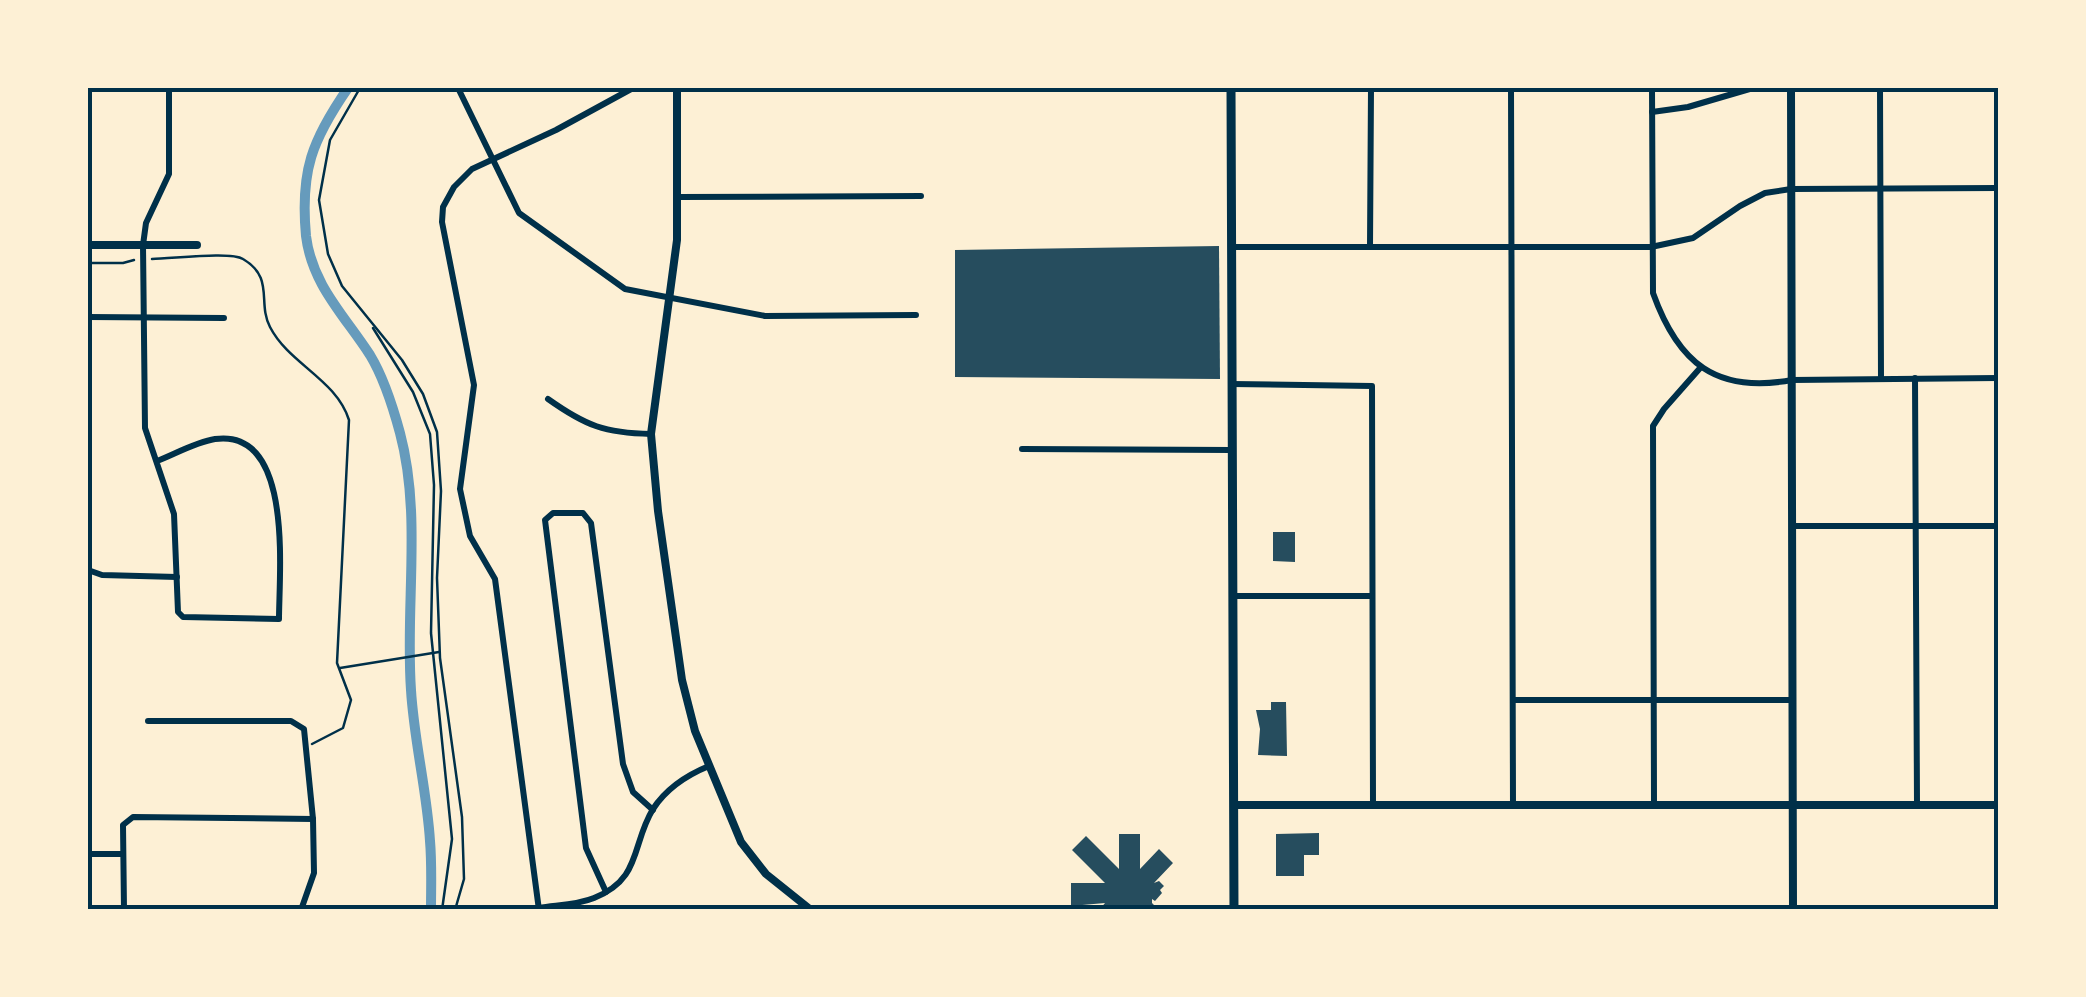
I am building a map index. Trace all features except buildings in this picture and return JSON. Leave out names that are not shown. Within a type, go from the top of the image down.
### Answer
[{"type":"main road","points":[[1231,88],[1234,910]]},
{"type":"street","points":[[157,461],[215,439],[239,442],[261,457],[278,505],[279,619],[183,617],[178,612],[174,514],[145,428],[144,245],[146,223],[169,174],[168,88]]},
{"type":"street","points":[[458,88],[519,213],[625,289],[765,316],[916,314]]},
{"type":"street","points":[[633,88],[472,169],[454,187],[443,207],[442,222],[474,385],[460,490],[470,536],[495,580],[539,908],[592,899],[622,880],[634,864],[653,810],[678,782],[708,766]]},
{"type":"street","points":[[677,88],[676,252],[652,434],[658,511],[682,680],[708,766],[748,852],[766,874],[812,910]]},
{"type":"street","points":[[1370,246],[1371,88]]},
{"type":"street","points":[[1511,88],[1513,805]]},
{"type":"street","points":[[1652,88],[1654,293],[1664,322],[1679,346],[1701,367],[1729,380],[1760,386],[1792,380],[1998,378]]},
{"type":"street","points":[[1652,112],[1688,107],[1752,88]]},
{"type":"street","points":[[1791,88],[1793,910]]},
{"type":"street","points":[[1880,88],[1882,378]]},
{"type":"street","points":[[1230,247],[1651,247],[1693,238],[1765,193],[1791,189],[1998,188]]},
{"type":"street","points":[[678,198],[921,196]]},
{"type":"street","points":[[88,245],[198,245]]},
{"type":"street","points":[[88,317],[224,318]]},
{"type":"street","points":[[1654,804],[1653,426],[1701,367]]},
{"type":"street","points":[[1915,378],[1917,805]]},
{"type":"street","points":[[1232,384],[1372,386],[1372,804]]},
{"type":"street","points":[[548,399],[574,418],[604,431],[652,434]]},
{"type":"street","points":[[1022,450],[1232,450]]},
{"type":"street","points":[[606,892],[586,848],[546,520],[553,513],[584,513],[590,523],[623,764],[633,792],[653,810]]},
{"type":"street","points":[[1792,526],[1998,526]]},
{"type":"street","points":[[88,570],[102,576],[177,577]]},
{"type":"street","points":[[1233,596],[1372,596]]},
{"type":"street","points":[[1514,700],[1793,700]]},
{"type":"street","points":[[148,721],[291,722],[304,729],[314,873],[301,910]]},
{"type":"street","points":[[1234,805],[1998,805]]},
{"type":"street","points":[[124,910],[123,825],[133,817],[313,819]]},
{"type":"street","points":[[88,854],[122,854]]},
{"type":"path","points":[[360,88],[330,140],[319,200],[328,254],[342,286],[402,360],[422,394],[437,432],[440,652],[444,709],[462,817],[464,879],[455,910]]},
{"type":"path","points":[[88,263],[232,254],[246,260],[263,278],[268,326],[343,401],[349,420],[338,668],[351,700],[343,728],[306,746]]},
{"type":"path","points":[[366,317],[414,392],[430,434],[434,485],[432,653],[452,838],[442,910]]},
{"type":"path","points":[[338,668],[440,652]]},
{"type":"waterway","points":[[348,88],[325,124],[311,157],[305,193],[306,236],[322,285],[380,373],[407,464],[412,528],[411,690],[428,822],[431,910]]}]
